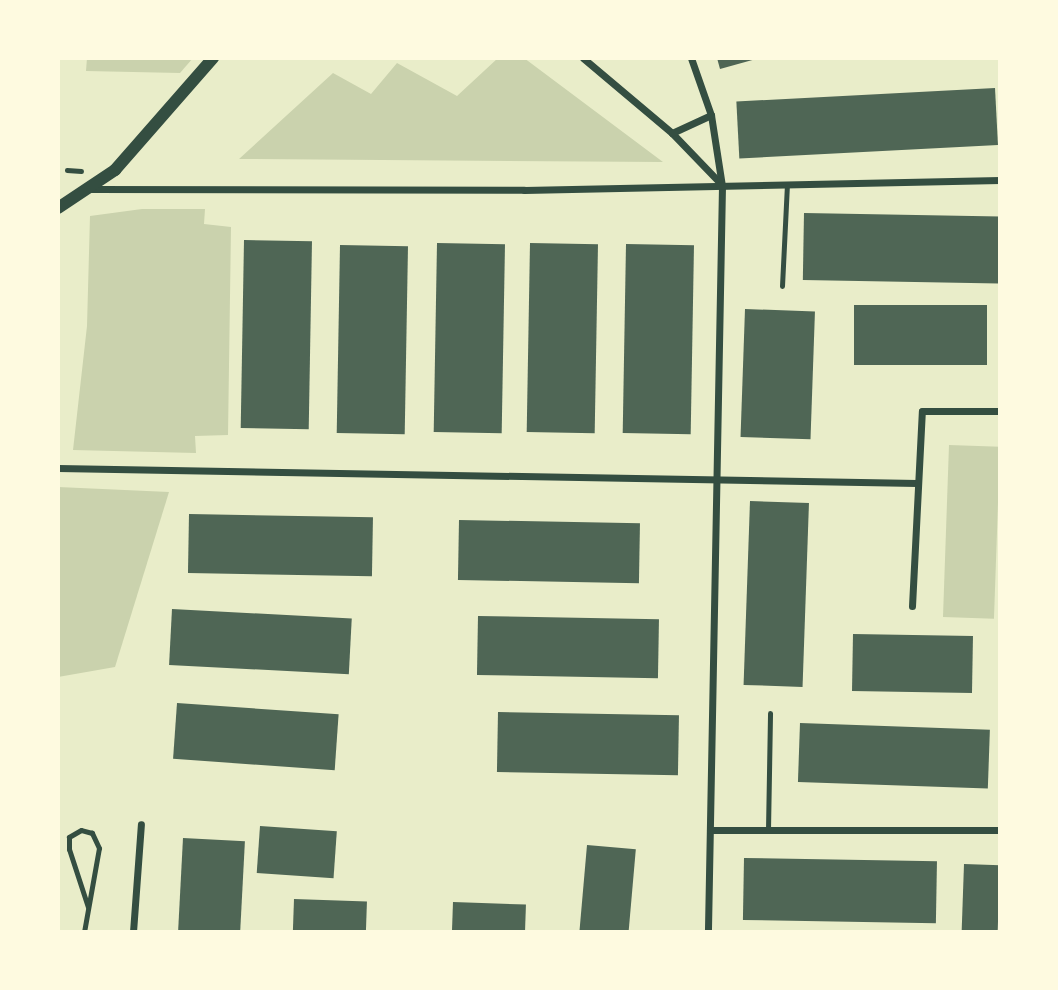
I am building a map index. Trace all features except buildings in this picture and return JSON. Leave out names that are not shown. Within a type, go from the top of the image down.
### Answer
[{"type":"street","points":[[58,208],[115,170],[213,58]]},
{"type":"street","points":[[583,58],[672,133],[722,186]]},
{"type":"street","points":[[691,58],[711,115],[722,186],[708,932]]},
{"type":"street","points":[[672,133],[711,115]]},
{"type":"street","points":[[89,189],[722,186],[1000,180]]},
{"type":"street","points":[[912,607],[916,483],[922,411],[1000,411]]},
{"type":"street","points":[[58,468],[717,483],[916,483]]},
{"type":"street","points":[[133,932],[141,824]]},
{"type":"street","points":[[710,831],[1000,830]]},
{"type":"lane","points":[[782,286],[787,184]]},
{"type":"lane","points":[[768,830],[771,713]]},
{"type":"lane","points":[[84,932],[99,848],[92,834],[81,830],[69,837],[69,849],[88,907]]},
{"type":"path","points":[[67,170],[89,171]]},
{"type":"green space","points":[[87,58],[193,58],[180,73],[86,71]]},
{"type":"green space","points":[[498,58],[524,58],[663,162],[239,159],[333,73],[371,94],[397,63],[457,96]]},
{"type":"green space","points":[[142,209],[205,209],[204,224],[231,227],[228,435],[195,436],[196,453],[73,450],[87,326],[90,216]]},
{"type":"green space","points":[[949,445],[1000,447],[994,619],[943,617]]},
{"type":"green space","points":[[58,487],[169,492],[115,667],[58,677]]}]
